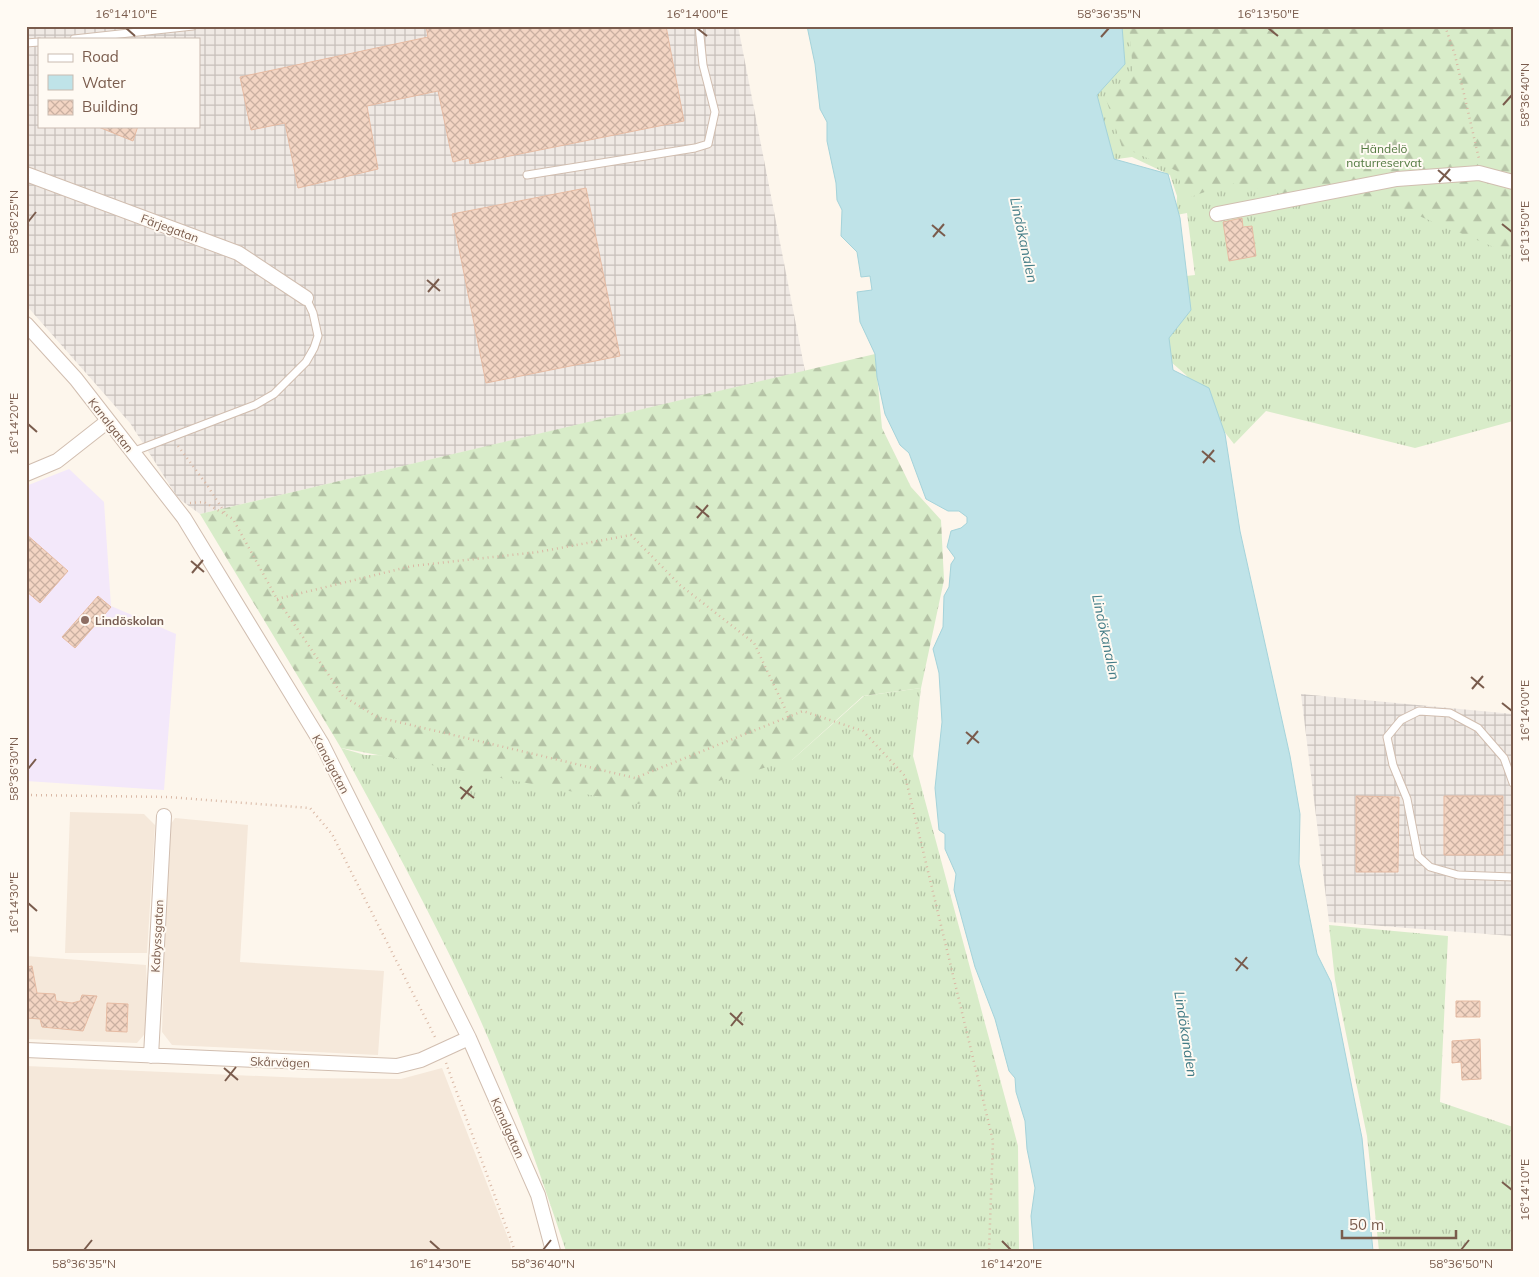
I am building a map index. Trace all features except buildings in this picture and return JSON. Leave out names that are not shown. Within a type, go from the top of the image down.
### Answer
[{"type":"street","name":"Färjegatan","points":[[26,174],[238,253],[306,298]]},
{"type":"street","points":[[1217,214],[1397,179],[1479,174],[1513,182]]},
{"type":"street","name":"Kanalgatan","points":[[26,324],[76,379],[184,518],[322,744],[469,1038],[538,1195],[553,1251]]},
{"type":"street","points":[[26,474],[57,461],[108,421]]},
{"type":"street","name":"Kabyssgatan","points":[[151,1056],[164,816]]},
{"type":"street","name":"Skårvägen","points":[[26,1050],[397,1066],[421,1060],[469,1038]]},
{"type":"lane","points":[[83,38],[193,26]]},
{"type":"lane","points":[[527,175],[695,148],[708,144],[715,112],[703,65],[699,26]]},
{"type":"lane","points":[[132,452],[255,405],[274,394],[306,362],[318,336],[306,298]]},
{"type":"lane","points":[[1513,783],[1504,758],[1478,728],[1450,713],[1419,711],[1401,720],[1387,737],[1393,765],[1407,799],[1418,856],[1430,867],[1458,875],[1513,877]]},
{"type":"path","points":[[1445,26],[1455,55],[1479,154],[1479,174]]},
{"type":"path","points":[[171,437],[207,484],[226,515]]},
{"type":"path","points":[[173,504],[204,502],[232,519],[278,599],[343,696],[377,717],[635,778],[803,711],[863,731],[905,776],[993,1140],[988,1251]]},
{"type":"path","points":[[278,599],[412,566],[538,552],[631,535],[680,585],[754,643],[789,717]]},
{"type":"path","points":[[26,795],[168,797],[310,808],[332,834],[424,1012],[452,1076],[515,1251]]},
{"type":"shaded area","points":[[26,26],[738,26],[805,371],[200,514],[178,498],[130,423],[26,305]]},
{"type":"shaded area","name":"Lindöskolan","points":[[69,469],[104,502],[111,606],[176,634],[164,790],[26,781],[26,486]]},
{"type":"shaded area","points":[[1301,694],[1513,714],[1513,936],[1329,922]]},
{"type":"shaded area","points":[[70,812],[144,814],[155,825],[147,953],[65,953]]},
{"type":"shaded area","points":[[175,818],[248,825],[240,962],[384,971],[378,1055],[172,1045],[162,1032],[168,828]]},
{"type":"shaded area","points":[[26,956],[146,965],[149,1029],[137,1043],[26,1039]]},
{"type":"shaded area","points":[[26,1066],[305,1078],[401,1079],[442,1068],[510,1243],[511,1251],[26,1251]]},
{"type":"green space","name":"Händelö naturreservat","points":[[1121,26],[1513,26],[1513,421],[1415,448],[1266,411],[1234,444],[1216,421],[1186,375],[1163,355],[1186,276],[1195,275],[1187,213],[1176,215],[1177,196],[1170,175],[1132,157],[1110,160],[1095,88]]},
{"type":"green space","points":[[1129,26],[1513,26],[1513,255],[1383,201],[1279,193],[1230,183],[1185,199],[1177,171],[1122,147],[1105,96],[1133,72]]},
{"type":"green space","points":[[875,354],[882,428],[911,487],[941,520],[944,580],[921,688],[863,696],[792,760],[638,804],[341,748],[200,514]]},
{"type":"green space","points":[[921,688],[913,756],[1018,1146],[1019,1251],[566,1251],[521,1120],[482,1024],[422,900],[341,748],[365,755],[792,760],[864,696]]},
{"type":"green space","points":[[1329,925],[1448,936],[1440,1102],[1513,1127],[1513,1251],[1379,1251],[1367,1136],[1335,980]]},
{"type":"water","name":"Lindökanalen","points":[[807,26],[1122,26],[1125,64],[1097,95],[1114,159],[1168,174],[1180,218],[1191,310],[1169,338],[1173,370],[1209,388],[1225,434],[1240,531],[1290,756],[1300,814],[1299,864],[1317,954],[1331,982],[1362,1138],[1373,1251],[1034,1251],[1031,1216],[1035,1188],[1027,1149],[1025,1121],[1016,1092],[1015,1078],[1009,1071],[995,1019],[975,967],[954,890],[956,874],[945,849],[945,834],[939,830],[935,788],[942,722],[939,673],[933,649],[943,627],[944,596],[949,587],[951,564],[955,558],[947,547],[951,531],[961,528],[967,523],[967,517],[959,511],[948,511],[926,499],[909,453],[900,445],[885,414],[877,377],[875,354],[860,322],[857,292],[872,290],[870,276],[861,277],[857,252],[841,236],[842,210],[837,200],[836,183],[827,141],[827,122],[820,109],[815,64]]},
{"type":"place","name":"Lindöskolan","points":[[85,620]]}]
